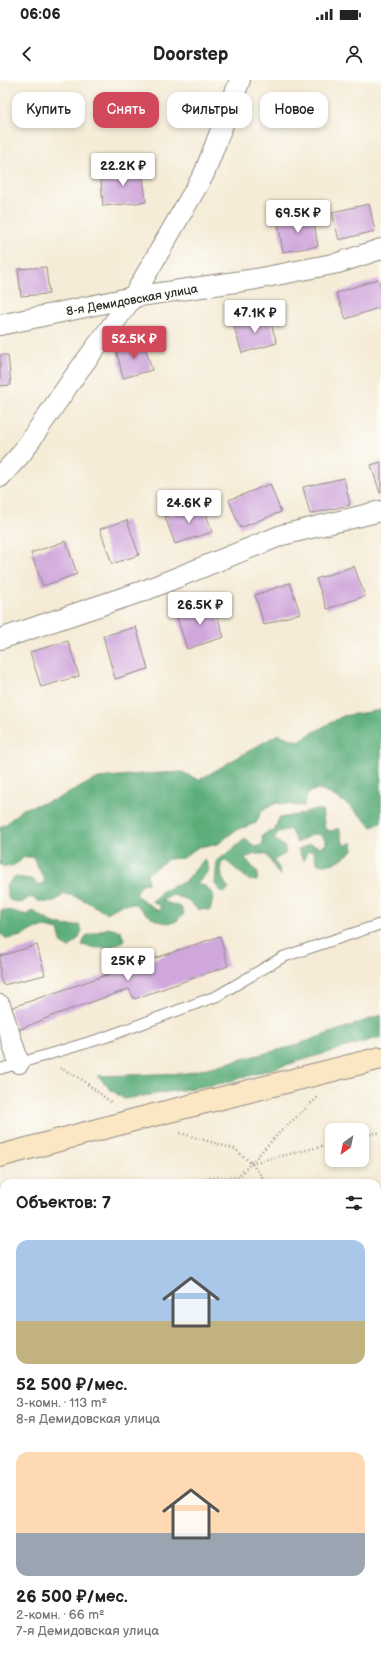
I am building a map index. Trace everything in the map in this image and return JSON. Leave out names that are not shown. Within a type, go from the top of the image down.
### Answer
[{"type":"main road","points":[[0,1156],[134,1120],[381,1058]]},
{"type":"street","points":[[0,477],[21,454],[76,374],[133,297],[204,174],[240,80]]},
{"type":"street","name":"8-я Демидовская улица","points":[[0,325],[133,297],[271,276],[338,263],[381,249]]},
{"type":"street","points":[[0,639],[146,590],[282,535],[381,511]]},
{"type":"street","points":[[0,1005],[19,1063]]},
{"type":"lane","points":[[0,1070],[103,1038],[217,996],[283,958],[381,924]]},
{"type":"path","points":[[204,1179],[238,1177],[280,1132],[319,1096]]},
{"type":"path","points":[[369,1135],[381,1132]]},
{"type":"path","points":[[251,1164],[325,1146]]},
{"type":"green space","points":[[381,710],[381,823],[372,827],[347,805],[334,796],[318,789],[308,793],[304,806],[277,803],[262,810],[256,823],[236,830],[218,844],[198,847],[183,858],[168,859],[147,874],[148,883],[141,884],[136,895],[158,911],[161,907],[152,901],[157,898],[162,891],[184,882],[205,859],[209,869],[202,879],[195,884],[205,886],[214,895],[210,910],[197,909],[186,899],[172,895],[162,901],[181,907],[184,914],[174,922],[168,923],[152,918],[135,904],[123,904],[107,913],[82,899],[64,894],[52,902],[39,901],[30,897],[21,903],[9,900],[6,886],[14,877],[31,879],[40,885],[45,881],[33,857],[24,857],[16,864],[11,866],[0,865],[0,827],[6,824],[22,809],[57,799],[98,778],[182,772],[199,780],[278,734],[298,741],[343,716]]},
{"type":"green space","points":[[311,810],[322,810],[325,829],[331,831],[339,828],[344,846],[352,842],[353,850],[337,862],[327,865],[318,864],[313,851],[307,851],[304,861],[298,850],[309,844],[320,847],[327,844],[322,835],[313,834],[297,843],[290,829],[278,832],[274,839],[285,847],[285,854],[274,860],[279,868],[280,876],[266,854],[255,854],[245,858],[258,873],[257,881],[249,880],[226,861],[221,863],[222,878],[229,889],[223,893],[215,884],[217,860],[245,839],[256,847],[263,844],[262,836],[269,831],[274,832],[279,818],[302,814]]},
{"type":"green space","points":[[1,910],[13,911],[27,915],[33,911],[60,925],[79,925],[82,930],[78,939],[69,948],[62,944],[58,930],[46,927],[37,928],[22,936],[7,939],[0,933]]},
{"type":"green space","points":[[108,928],[121,931],[124,940],[113,946],[104,948],[82,945],[86,936]]},
{"type":"green space","points":[[381,1015],[381,1037],[224,1083],[124,1099],[110,1089],[98,1076],[187,1073],[290,1047]]},
{"type":"building","points":[[142,167],[146,202],[103,206],[100,171]]},
{"type":"building","points":[[369,204],[375,231],[339,240],[332,212]]},
{"type":"building","points":[[313,217],[318,246],[283,252],[278,223]]},
{"type":"building","points":[[46,267],[49,294],[21,296],[18,269]]},
{"type":"building","points":[[378,279],[381,288],[381,307],[346,319],[336,293]]},
{"type":"building","points":[[268,314],[277,343],[242,353],[233,324]]},
{"type":"building","points":[[144,342],[152,370],[123,378],[116,349]]},
{"type":"building","points":[[0,355],[8,355],[11,385],[0,386]]},
{"type":"building","points":[[381,462],[381,493],[380,493],[371,465]]},
{"type":"building","points":[[344,478],[350,505],[310,514],[303,487]]},
{"type":"building","points":[[270,484],[281,512],[240,528],[229,500]]},
{"type":"building","points":[[203,504],[212,532],[175,544],[165,517]]},
{"type":"building","points":[[127,520],[139,555],[112,564],[100,529]]},
{"type":"building","points":[[66,541],[77,574],[43,586],[31,553]]},
{"type":"building","points":[[354,566],[365,596],[327,609],[316,579]]},
{"type":"building","points":[[290,583],[300,613],[264,625],[255,595]]},
{"type":"building","points":[[213,603],[224,637],[187,649],[176,614]]},
{"type":"building","points":[[136,627],[148,669],[115,679],[103,636]]},
{"type":"building","points":[[68,641],[79,676],[41,687],[30,652]]},
{"type":"building","points":[[220,936],[228,966],[134,999],[129,989],[54,1015],[16,1031],[10,1008]]},
{"type":"building","points":[[37,945],[45,975],[3,985],[0,977],[0,956]]}]
